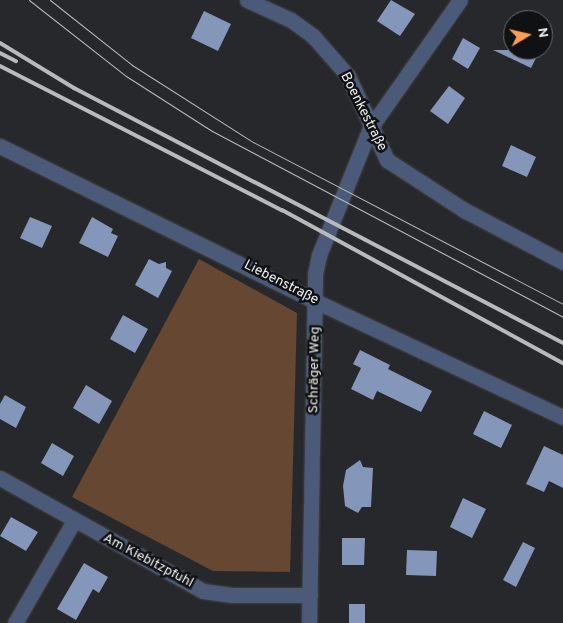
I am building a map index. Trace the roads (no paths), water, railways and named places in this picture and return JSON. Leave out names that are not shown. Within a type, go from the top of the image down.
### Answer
[{"type":"street","name":"Boenkestraße","points":[[248,0],[291,20],[313,36],[348,76],[370,128],[388,160],[464,210],[563,262]]},
{"type":"street","name":"Schräger Weg","points":[[309,623],[317,302],[315,274],[319,255],[370,128],[460,0]]},
{"type":"street","name":"Liebenstraße","points":[[0,146],[317,302],[563,417]]},
{"type":"street","name":"Am Kiebitzpfuhl","points":[[0,478],[74,521],[203,590],[232,595],[310,595]]},
{"type":"street","points":[[15,623],[74,521]]},
{"type":"tram line","points":[[29,0],[126,76],[212,131],[563,317]]},
{"type":"tram line","points":[[50,0],[132,65],[253,142],[563,304]]},
{"type":"railway","points":[[0,43],[74,88],[563,343]]},
{"type":"railway","points":[[0,53],[16,61]]},
{"type":"railway","points":[[0,66],[282,210],[563,363]]}]
